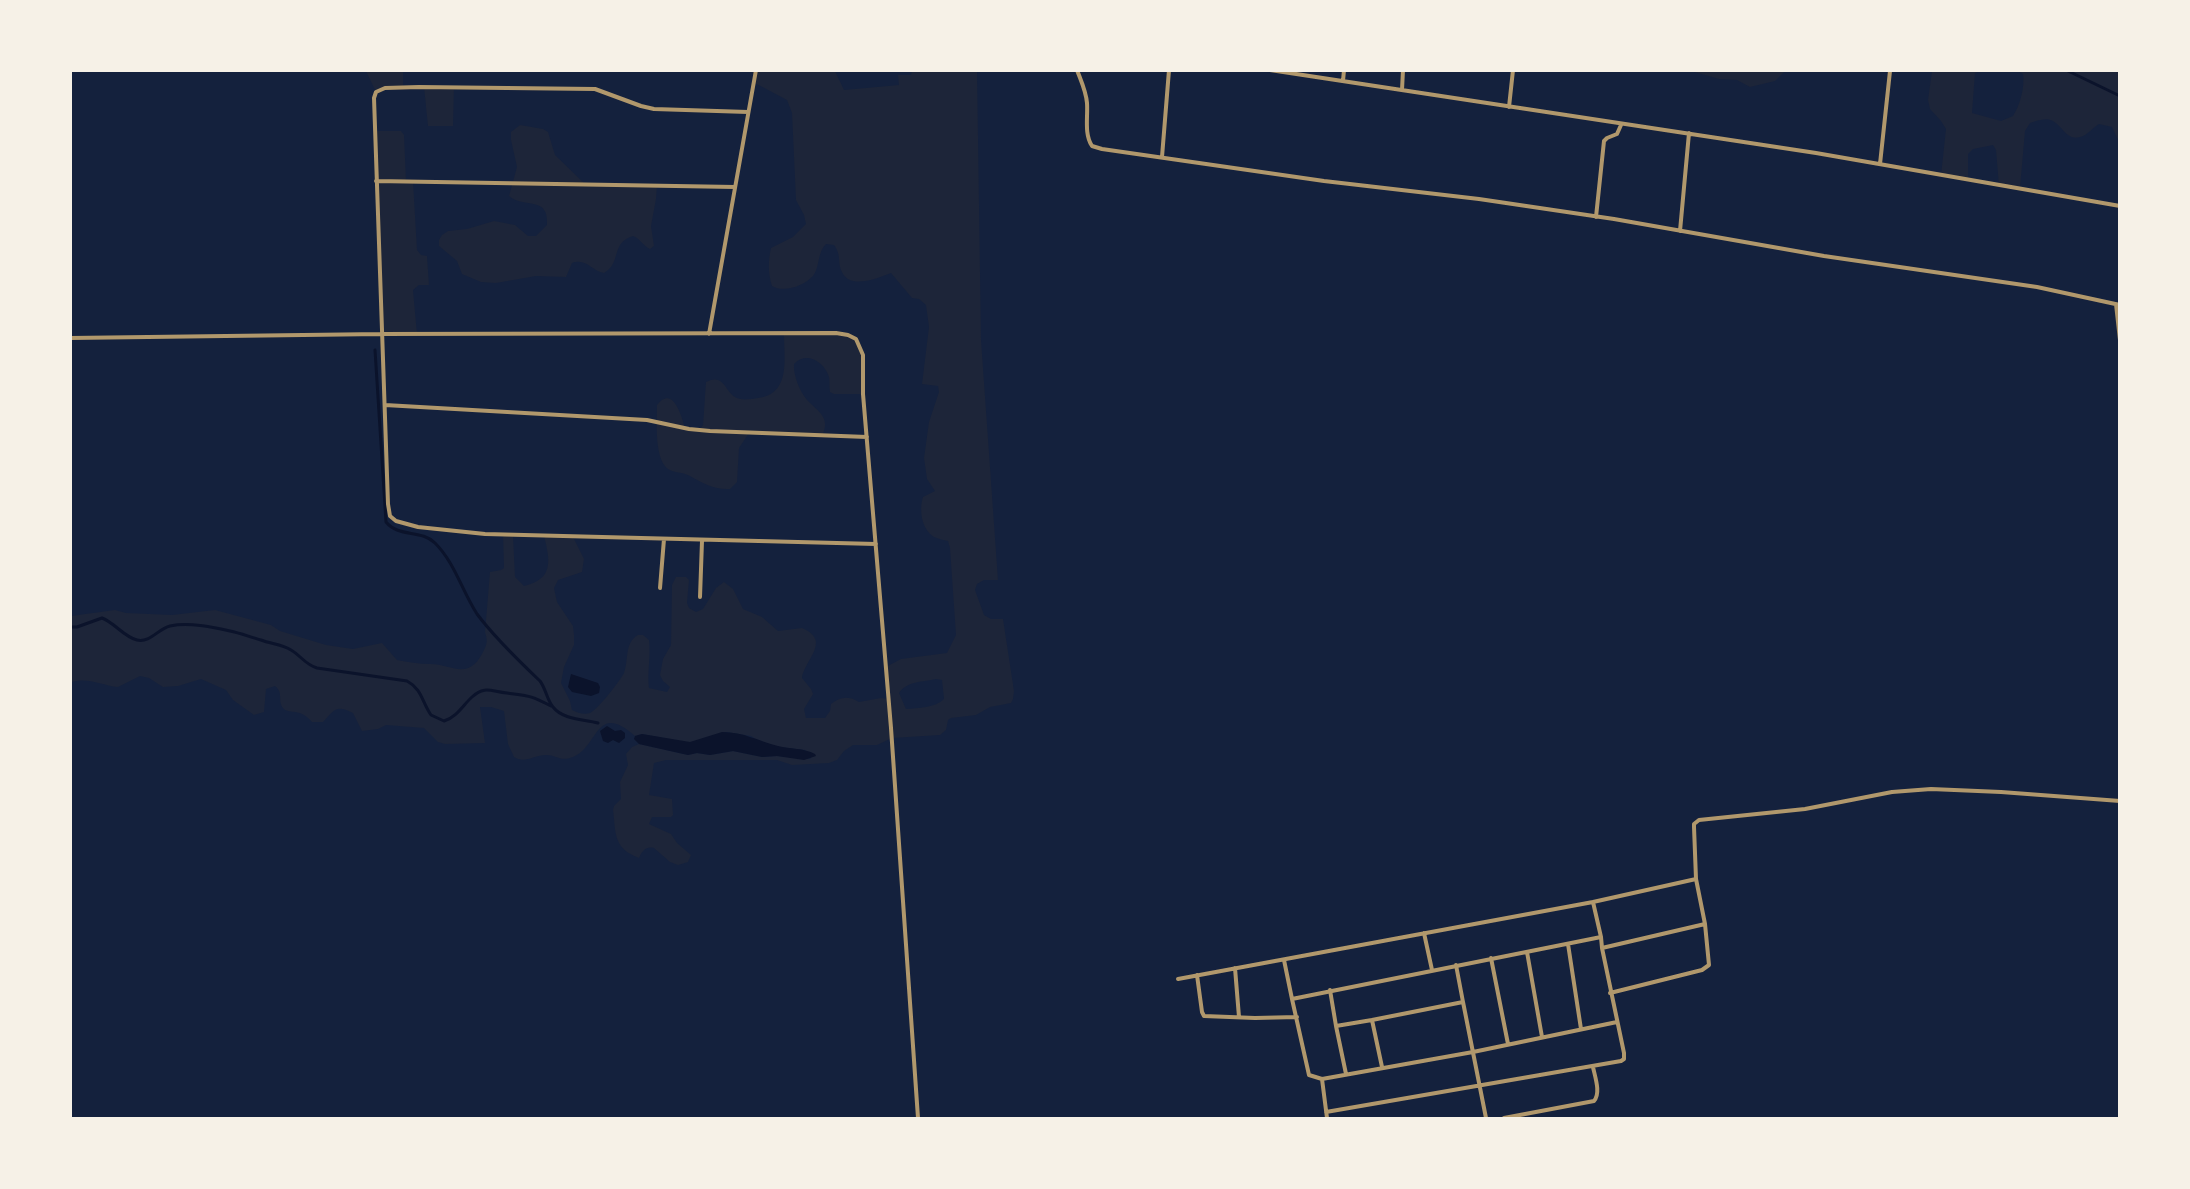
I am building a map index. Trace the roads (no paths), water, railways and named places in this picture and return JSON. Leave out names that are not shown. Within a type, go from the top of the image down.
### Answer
[{"type":"street","points":[[709,334],[756,70]]},
{"type":"street","points":[[1077,70],[1087,103],[1088,137],[1092,146],[1324,181],[1461,196],[1824,256],[2037,287],[2118,305],[2120,340]]},
{"type":"street","points":[[1162,157],[1169,70]]},
{"type":"street","points":[[1270,70],[1622,125],[1689,133],[2120,206]]},
{"type":"street","points":[[1343,81],[1344,70]]},
{"type":"street","points":[[1402,90],[1403,70]]},
{"type":"street","points":[[1509,107],[1513,70]]},
{"type":"street","points":[[1880,164],[1890,71]]},
{"type":"street","points":[[748,112],[654,109],[596,89],[419,87],[385,88],[374,95],[381,334],[390,516],[396,521],[418,527],[485,534],[876,544]]},
{"type":"street","points":[[1596,217],[1604,141],[1617,134],[1622,125]]},
{"type":"street","points":[[1680,231],[1689,133]]},
{"type":"street","points":[[376,181],[735,187]]},
{"type":"street","points":[[70,338],[381,334],[836,333],[856,339],[863,355],[867,437],[891,728],[918,1119]]},
{"type":"street","points":[[385,405],[647,420],[689,429],[867,437]]},
{"type":"street","points":[[660,588],[663,539]]},
{"type":"street","points":[[700,597],[702,541]]},
{"type":"street","points":[[1611,993],[1707,968],[1710,961],[1696,879],[1694,827],[1699,820],[1794,810],[1892,792],[1931,789],[2120,801]]},
{"type":"street","points":[[1178,979],[1593,902],[1696,879]]},
{"type":"street","points":[[1326,1112],[1593,1067],[1624,1059],[1593,902]]},
{"type":"street","points":[[1602,948],[1705,924]]},
{"type":"street","points":[[1424,933],[1432,970]]},
{"type":"street","points":[[1292,999],[1601,937]]},
{"type":"street","points":[[1568,944],[1581,1029]]},
{"type":"street","points":[[1527,952],[1542,1037]]},
{"type":"street","points":[[1491,958],[1508,1044]]},
{"type":"street","points":[[1284,960],[1309,1075],[1322,1079],[1473,1052],[1617,1022]]},
{"type":"street","points":[[1456,965],[1486,1119]]},
{"type":"street","points":[[1235,968],[1239,1017]]},
{"type":"street","points":[[1197,975],[1202,1014],[1210,1017],[1297,1017]]},
{"type":"street","points":[[1330,990],[1346,1074]]},
{"type":"street","points":[[1336,1026],[1463,1002]]},
{"type":"street","points":[[1372,1020],[1382,1067]]},
{"type":"street","points":[[1504,1119],[1594,1101],[1598,1092],[1593,1067]]},
{"type":"street","points":[[1322,1079],[1327,1119]]},
{"type":"waterway","points":[[2066,70],[2120,96]]},
{"type":"waterway","points":[[375,350],[386,522],[397,530],[423,536],[435,543],[448,559],[477,614],[540,681],[557,711],[568,717],[598,723]]},
{"type":"waterway","points":[[70,627],[77,627],[102,618],[137,640],[146,640],[170,626],[177,625],[200,625],[234,632],[288,648],[317,668],[407,681],[419,692],[431,715],[444,721],[456,714],[477,693],[485,690],[529,696],[551,706]]}]
